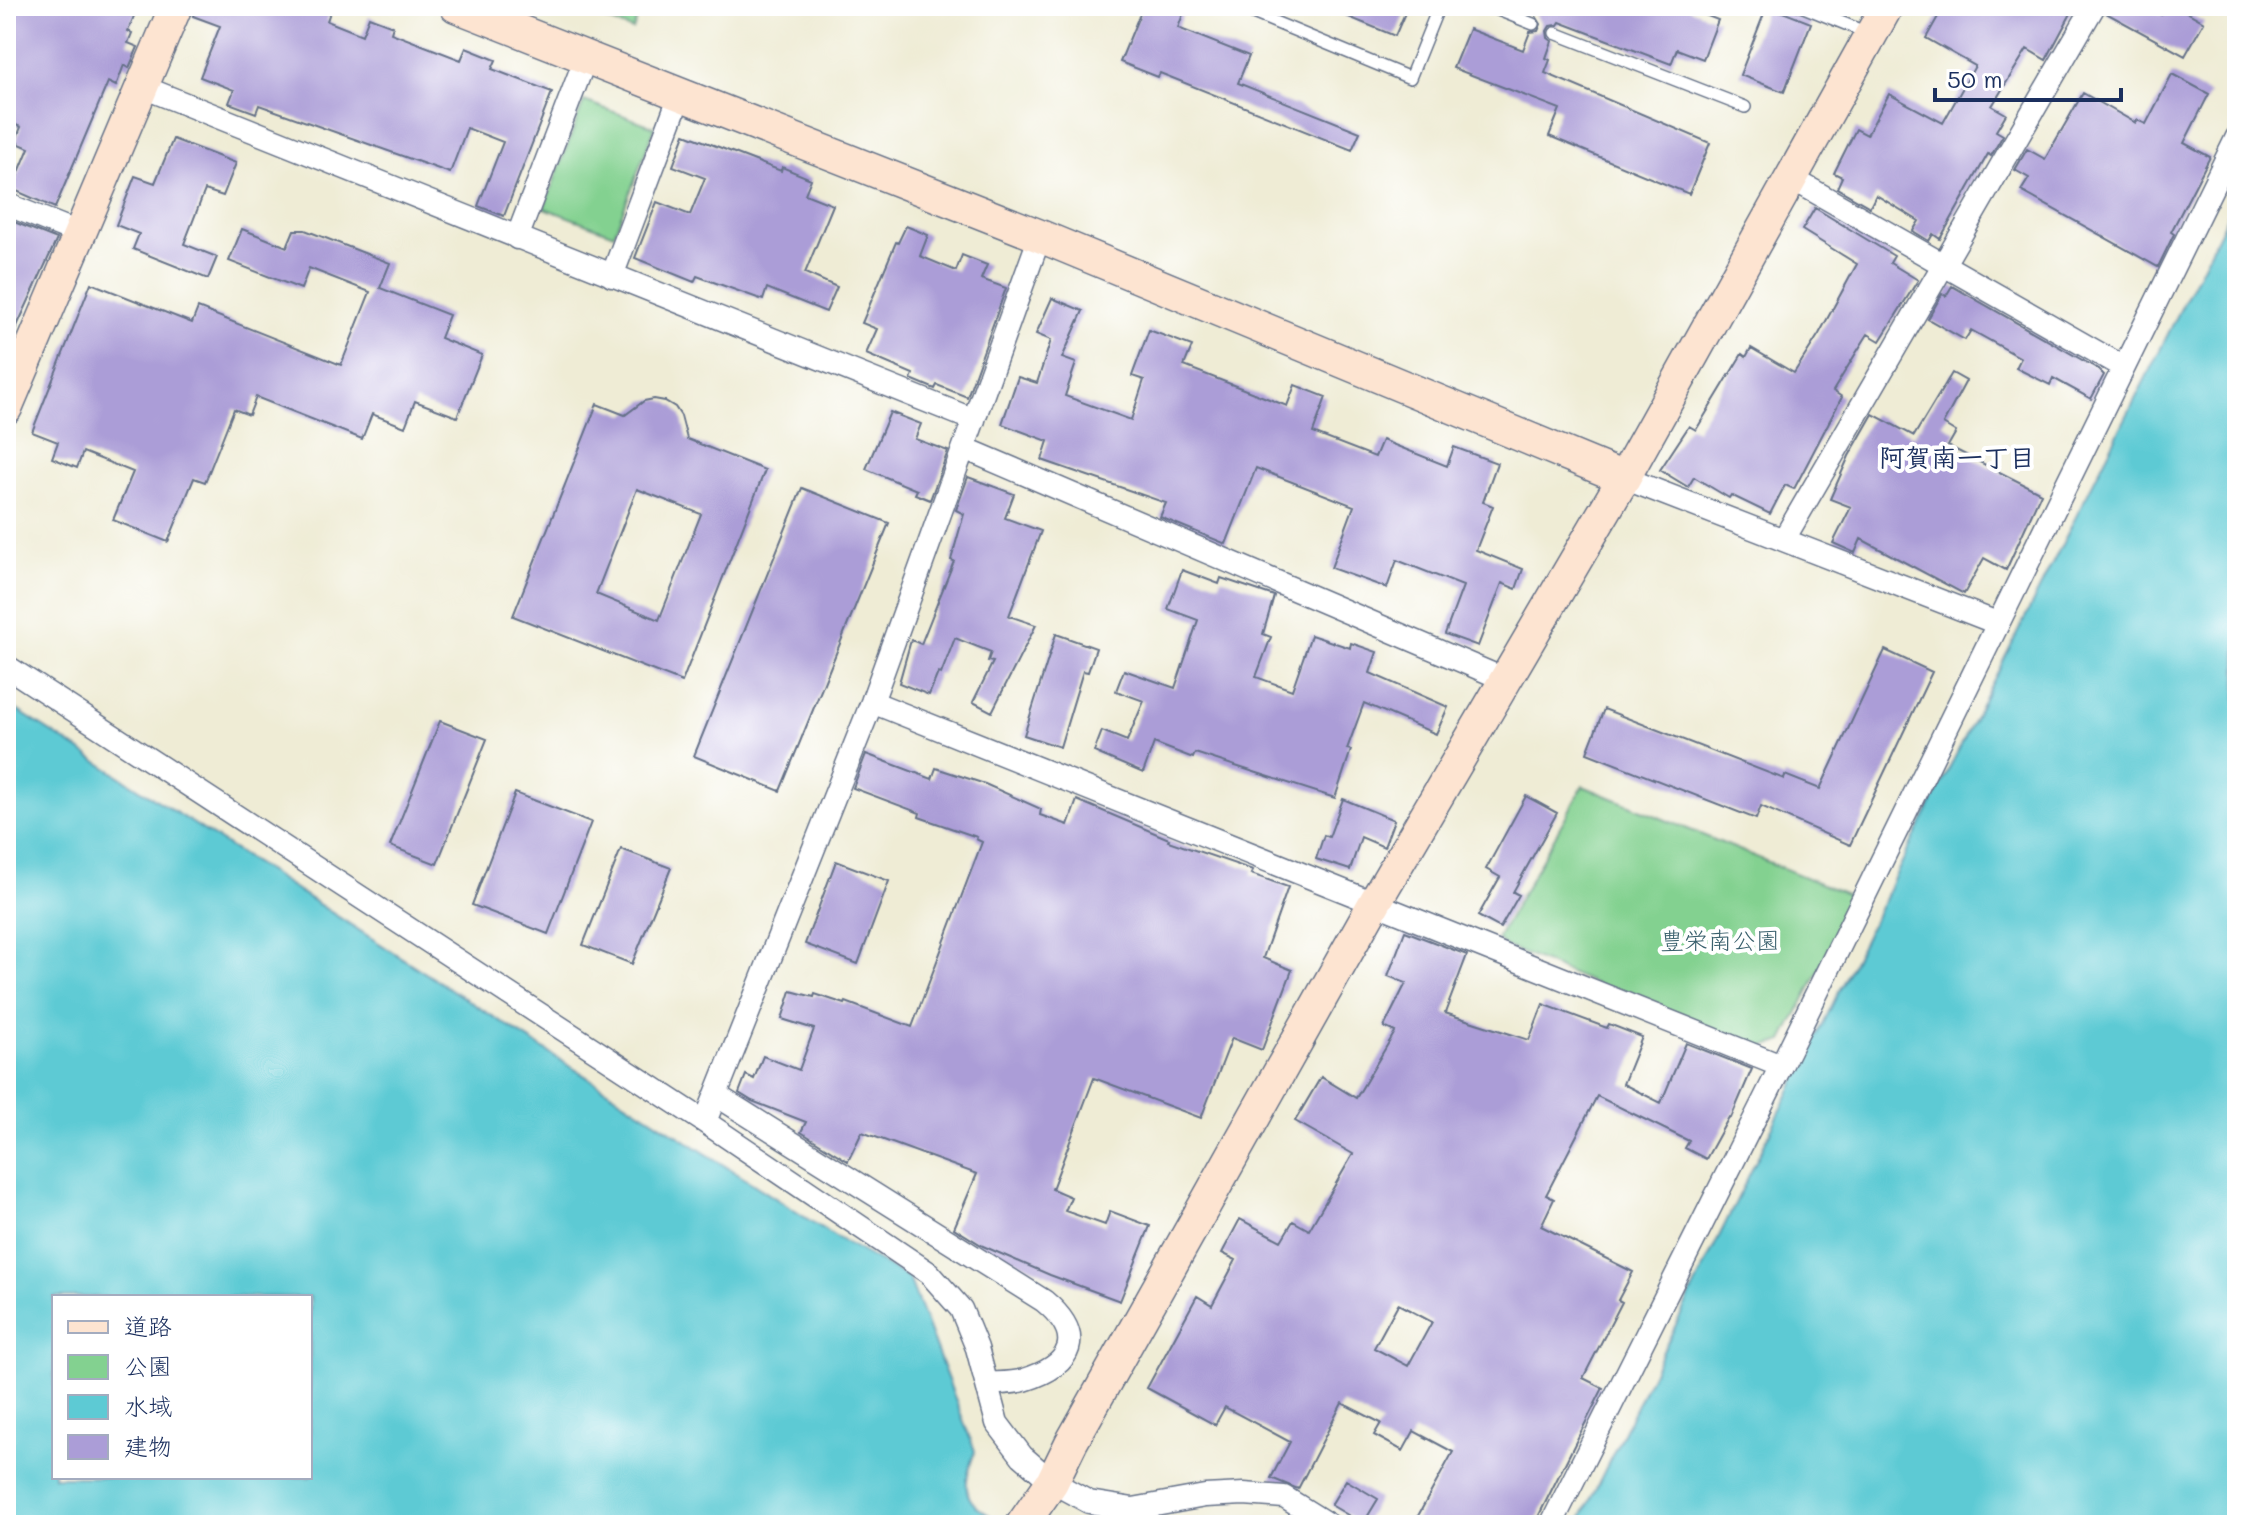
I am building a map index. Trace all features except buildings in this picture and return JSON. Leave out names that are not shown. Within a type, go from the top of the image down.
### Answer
[{"type":"street","points":[[6,408],[176,6]]},
{"type":"street","points":[[456,6],[1040,236],[1624,478],[1997,623]]},
{"type":"street","points":[[1022,1525],[1052,1482],[1375,902],[1624,478],[1887,6]]},
{"type":"street","points":[[1784,539],[2094,6]]},
{"type":"street","points":[[517,238],[586,57]]},
{"type":"street","points":[[143,87],[974,420]]},
{"type":"street","points":[[612,276],[680,95]]},
{"type":"street","points":[[1551,1525],[1781,1066],[2237,137]]},
{"type":"street","points":[[1791,178],[2123,367]]},
{"type":"street","points":[[6,204],[81,234]]},
{"type":"street","points":[[705,1122],[872,702],[1040,236]]},
{"type":"street","points":[[964,448],[1506,680]]},
{"type":"street","points":[[6,666],[705,1122],[929,1273],[961,1309],[977,1348],[997,1423],[1022,1456],[1052,1482],[1089,1502],[1133,1509],[1205,1496],[1244,1494],[1284,1497],[1329,1525]]},
{"type":"street","points":[[872,702],[1781,1066]]},
{"type":"street","points":[[716,1095],[1060,1314],[1068,1326],[1070,1341],[1057,1364],[1021,1381],[987,1384]]},
{"type":"lane","points":[[1236,6],[1410,78],[1439,6]]},
{"type":"lane","points":[[1488,6],[1533,24]]},
{"type":"lane","points":[[1801,6],[1871,34]]},
{"type":"lane","points":[[1555,33],[1745,107]]},
{"type":"green space","points":[[571,6],[642,6],[633,30]]},
{"type":"green space","points":[[584,101],[655,127],[614,234],[544,208]]},
{"type":"green space","name":"豊栄南公園","points":[[1583,786],[1856,898],[1783,1041],[1753,1050],[1505,946],[1497,939]]},
{"type":"water","points":[[2237,197],[2237,1525],[1578,1525],[1907,852]]},
{"type":"water","points":[[6,703],[834,1236],[909,1278],[975,1451],[967,1479],[969,1497],[983,1511],[1008,1525],[6,1525]]},
{"type":"district","name":"阿賀南一丁目","points":[[1957,457]]}]
